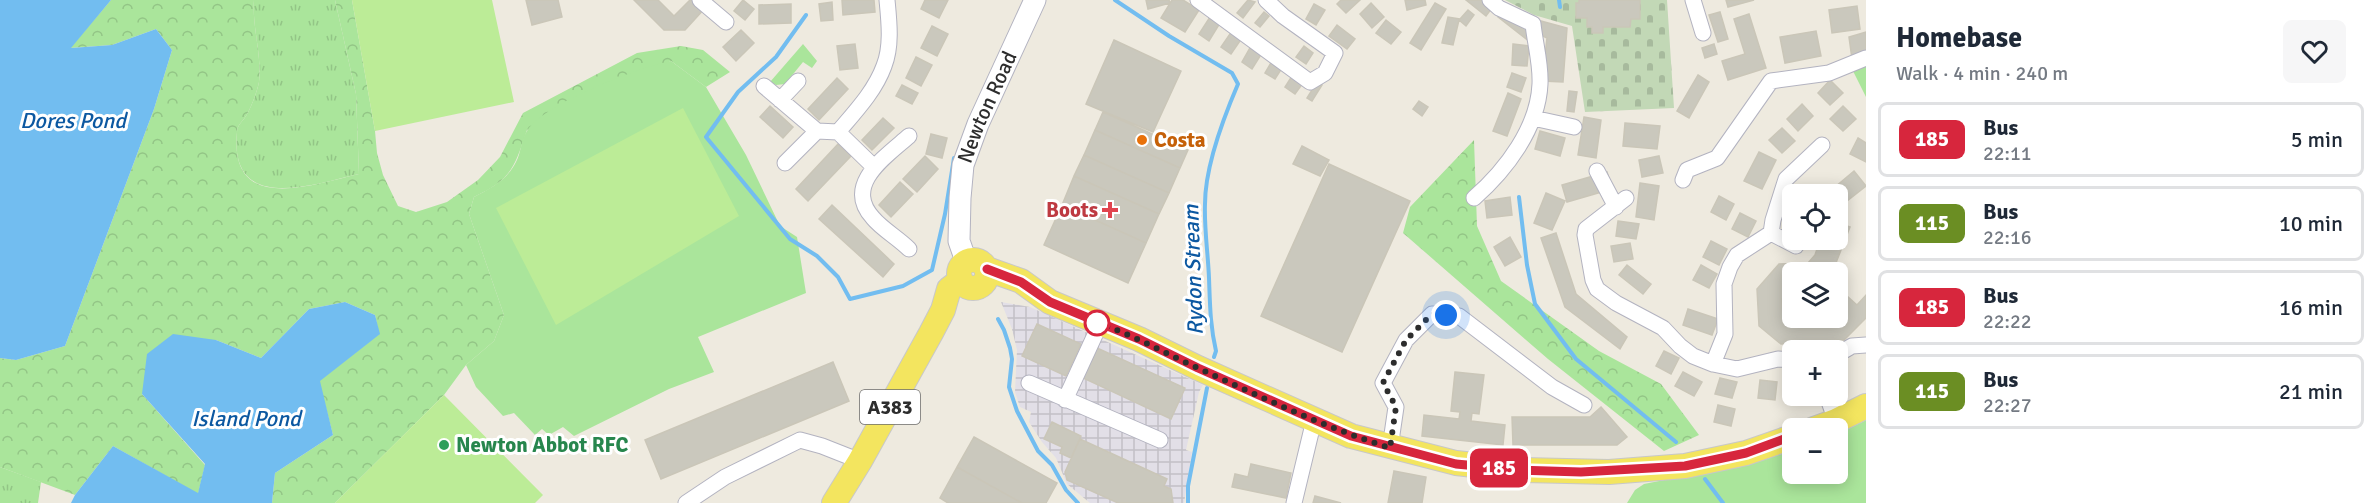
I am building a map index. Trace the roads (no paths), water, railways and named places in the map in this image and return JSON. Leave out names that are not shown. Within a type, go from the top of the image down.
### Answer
[{"type":"main road","name":"Newton Road","points":[[975,273],[959,241],[961,181],[969,146],[1035,0]]},
{"type":"main road","points":[[975,273],[1001,292],[1050,302],[1139,339],[1198,368],[1351,436],[1456,464],[1520,470],[1610,472],[1685,466],[1746,453],[1782,440]]},
{"type":"main road","name":"A383","points":[[834,503],[860,461],[943,310],[960,303],[975,273]]},
{"type":"main road","points":[[1840,418],[1866,406]]},
{"type":"street","points":[[700,0],[726,22]]},
{"type":"street","points":[[838,132],[866,100],[885,66],[890,33],[887,0]]},
{"type":"street","points":[[1198,0],[1310,82],[1325,73],[1335,53],[1283,16],[1266,0]]},
{"type":"street","points":[[1474,198],[1494,180],[1508,163],[1533,118],[1540,85],[1533,24],[1499,8],[1490,0]]},
{"type":"street","points":[[1693,0],[1703,33]]},
{"type":"street","points":[[1683,180],[1687,170],[1717,158],[1771,81],[1829,73],[1866,58]]},
{"type":"street","points":[[780,100],[798,81]]},
{"type":"street","points":[[764,86],[816,131],[838,132],[874,167]]},
{"type":"street","points":[[1533,118],[1574,127]]},
{"type":"street","points":[[785,162],[816,131]]},
{"type":"street","points":[[909,136],[874,167],[861,194],[863,206],[874,221],[894,234],[909,249]]},
{"type":"street","points":[[1713,364],[1725,334],[1724,284],[1727,275],[1737,255],[1771,233],[1786,179],[1822,145]]},
{"type":"street","points":[[1598,171],[1621,202],[1586,229],[1585,242],[1597,289],[1607,297],[1663,328],[1693,356],[1713,364],[1737,369],[1782,359]]},
{"type":"street","points":[[1771,233],[1782,239]]},
{"type":"street","points":[[1390,448],[1396,407],[1383,383],[1406,340],[1432,314],[1459,316],[1552,387],[1584,405]]},
{"type":"street","points":[[1065,400],[1100,324]]},
{"type":"street","points":[[1848,348],[1866,345]]},
{"type":"street","points":[[1029,383],[1160,440]]},
{"type":"street","points":[[1294,503],[1314,420]]},
{"type":"street","points":[[686,503],[725,477],[800,440],[860,461]]},
{"type":"water","name":"Dores Pond","points":[[0,0],[111,0],[71,48],[112,45],[156,29],[172,50],[154,109],[65,346],[16,360],[0,358]]},
{"type":"water","name":"Island Pond","points":[[345,302],[375,315],[380,334],[320,381],[333,435],[275,473],[272,503],[71,503],[113,446],[198,493],[205,464],[142,394],[147,354],[173,334],[216,340],[261,358],[309,309]]},
{"type":"waterway","name":"Rydon Stream","points":[[1115,0],[1169,36],[1232,73],[1238,84],[1216,143],[1206,189],[1205,222],[1211,314],[1216,351],[1214,357]]},
{"type":"waterway","points":[[1559,0],[1560,7]]},
{"type":"waterway","points":[[806,15],[776,57],[738,92],[706,137],[790,239],[817,256],[838,277],[850,299],[903,286],[932,270],[945,214],[954,158]]},
{"type":"waterway","points":[[1519,197],[1527,265],[1535,304],[1576,359],[1676,442]]},
{"type":"waterway","points":[[998,319],[1010,348],[1012,359],[1009,387],[1017,411],[1038,451],[1052,465],[1066,490],[1078,503]]},
{"type":"waterway","name":"Rydon Stream","points":[[1188,503],[1188,486],[1207,388]]},
{"type":"waterway","points":[[1705,479],[1723,503]]},
{"type":"place","name":"Costa","points":[[1142,140]]},
{"type":"place","name":"Boots","points":[[1110,210]]},
{"type":"place","name":"Newton Abbot RFC","points":[[444,445]]}]
